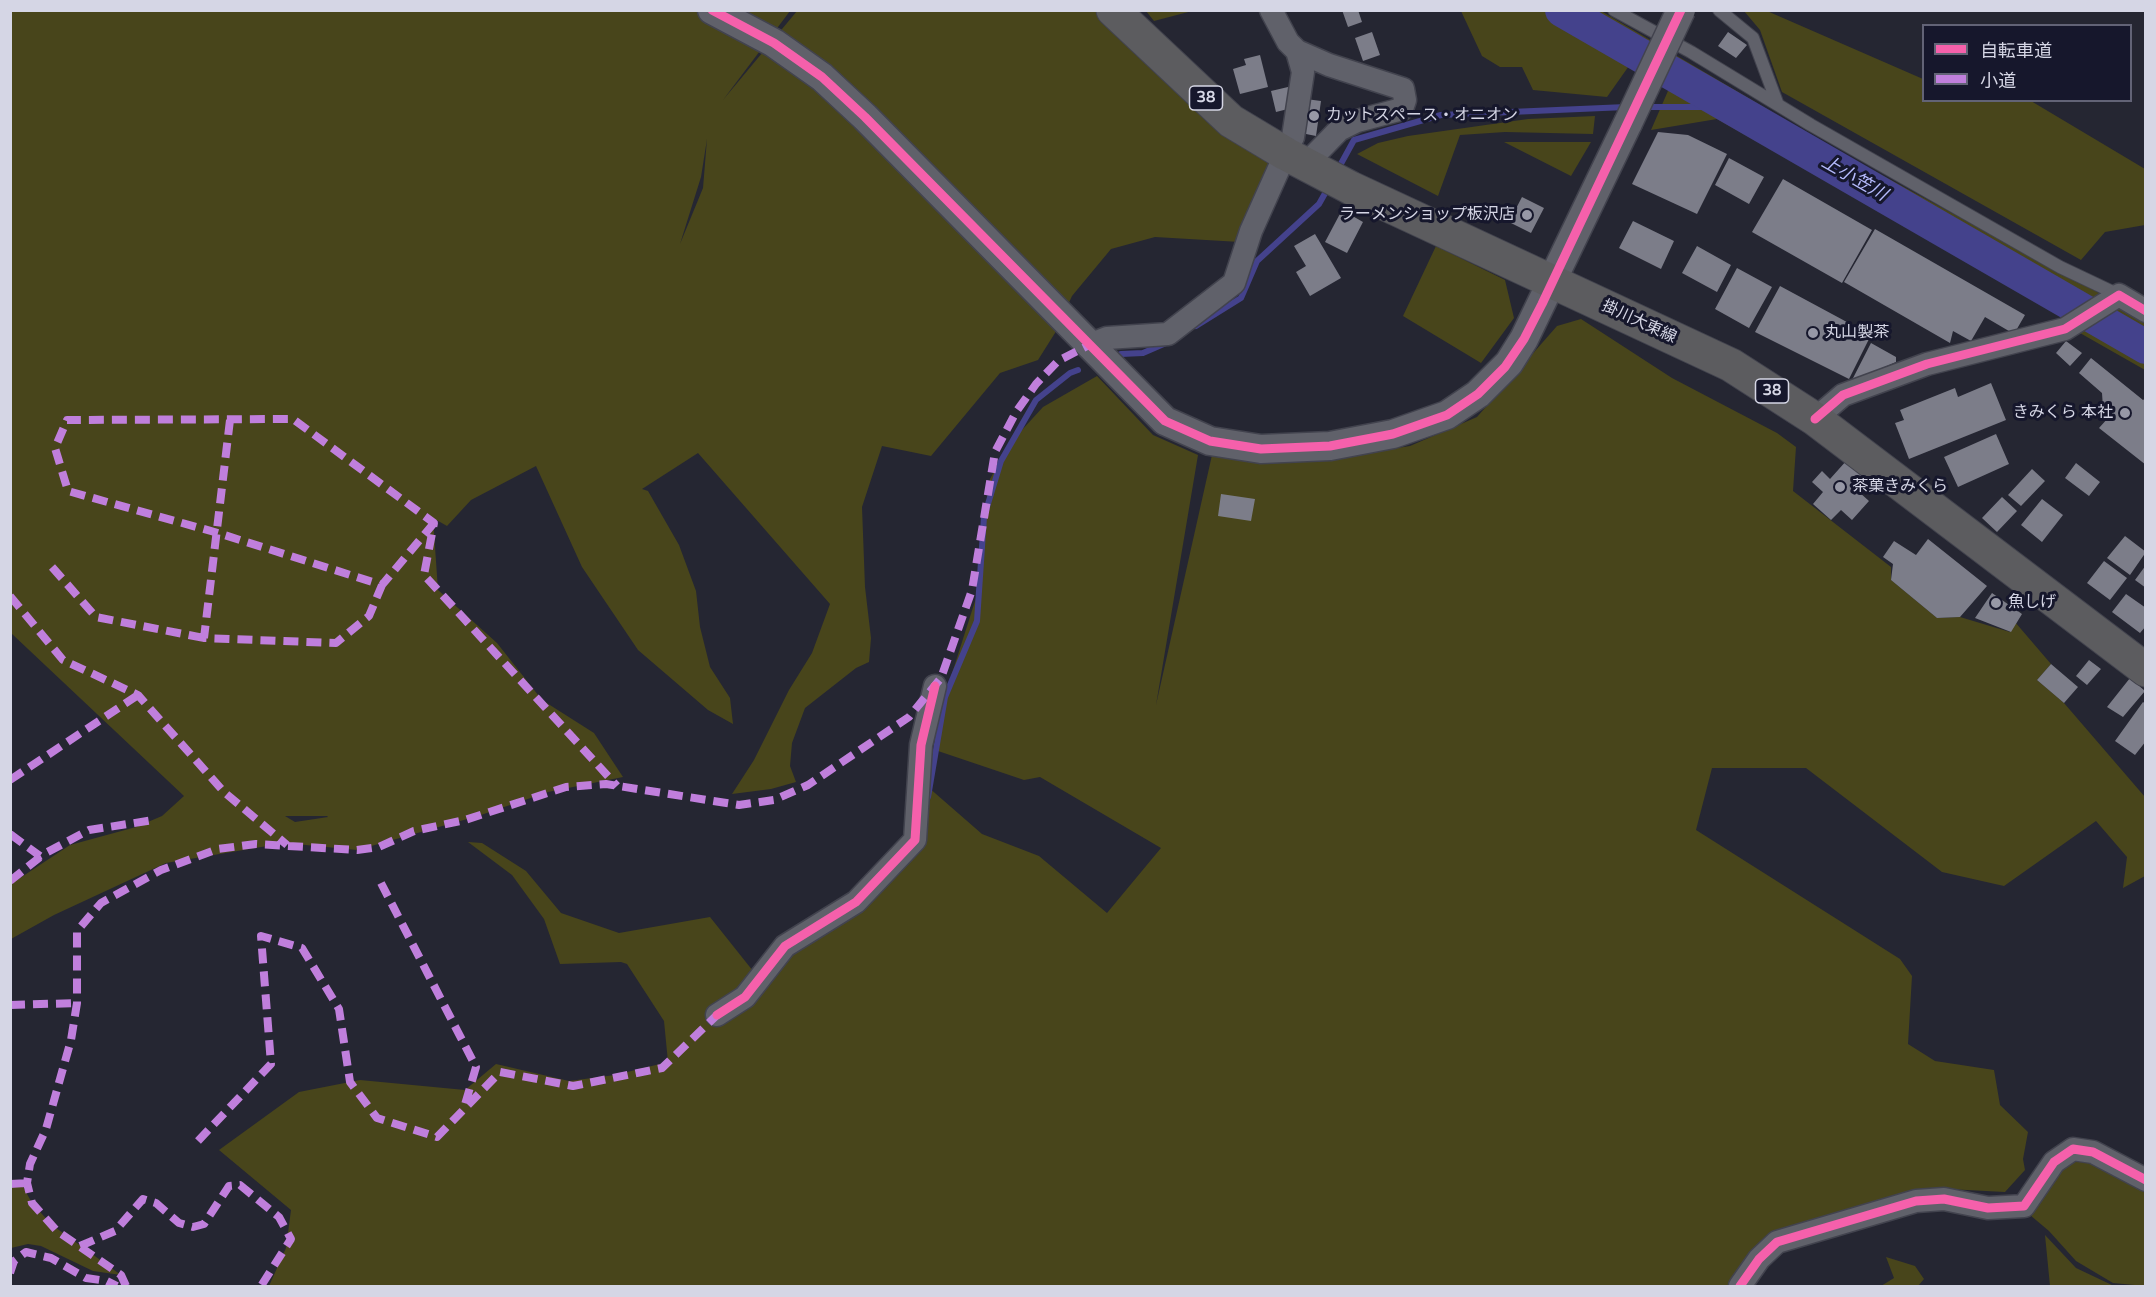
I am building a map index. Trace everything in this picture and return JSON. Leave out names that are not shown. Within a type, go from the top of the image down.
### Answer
[{"type":"main road","name":"掛川大東線","points":[[1113,10],[1231,121],[1301,162],[1731,365],[1815,418],[2145,670]]},
{"type":"street","points":[[712,10],[774,43],[822,77],[865,117],[1165,421],[1210,441],[1262,449],[1330,446],[1400,432],[1447,415],[1478,394],[1509,363],[1524,339],[1553,280],[1681,10]]},
{"type":"street","points":[[1089,345],[1107,338],[1168,334],[1234,283],[1251,231],[1301,162],[1339,130],[1357,121],[1402,109],[1406,100],[1403,89],[1329,65],[1298,51],[1288,42],[1271,10]]},
{"type":"street","points":[[1298,51],[1303,72],[1293,137],[1301,162]]},
{"type":"street","points":[[1815,418],[1843,395],[1928,364],[2065,329],[2112,300],[2145,310]]},
{"type":"street","points":[[717,1015],[746,997],[785,946],[856,903],[915,840],[921,745],[935,686]]},
{"type":"street","points":[[1740,1287],[1759,1259],[1777,1242],[1916,1201],[1944,1199],[1988,1208],[2024,1206],[2054,1162],[2073,1149],[2093,1152],[2145,1180]]},
{"type":"lane","points":[[1614,10],[1691,52],[1778,105],[2060,267],[2112,300]]},
{"type":"lane","points":[[1719,10],[1753,38],[1778,105]]},
{"type":"shaded area","points":[[11,11],[790,11],[723,100],[797,11],[1102,11],[1269,158],[1270,165],[1240,242],[1155,237],[1111,249],[1072,296],[1055,333],[1038,360],[1000,373],[931,456],[882,446],[862,507],[865,587],[871,638],[869,662],[856,668],[805,708],[792,743],[790,766],[796,782],[771,789],[732,794],[754,760],[789,690],[812,653],[830,604],[698,453],[642,489],[648,491],[679,545],[696,591],[700,627],[710,667],[730,698],[733,724],[708,710],[638,650],[582,567],[536,466],[471,500],[447,526],[433,518],[438,590],[497,643],[542,700],[594,733],[623,777],[548,792],[478,816],[357,850],[285,843],[166,863],[54,915],[11,939],[11,884],[70,845],[136,827],[162,816],[184,796],[11,633]],"holes":[[[707,139],[703,188],[680,244],[701,177]],[[285,816],[327,816],[328,817],[295,822]]]},
{"type":"shaded area","points":[[1146,11],[1192,11],[1154,21]]},
{"type":"shaded area","points":[[1461,11],[1601,11],[1845,155],[2145,318],[2145,370],[2080,333],[2049,307],[1717,119],[1651,130],[1671,84],[1631,63],[1607,97],[1533,90],[1522,67],[1500,67],[1482,56]]},
{"type":"shaded area","points":[[1744,11],[1767,11],[1922,79],[1922,102],[2033,102],[2145,169],[2145,225],[2105,232],[2081,260],[1782,92],[1760,30]]},
{"type":"shaded area","points":[[1595,116],[1593,134],[1505,132],[1460,135],[1438,196],[1357,154],[1378,143],[1408,136],[1528,119]]},
{"type":"shaded area","points":[[1504,142],[1591,142],[1571,176]]},
{"type":"shaded area","points":[[1436,246],[1505,280],[1514,318],[1481,363],[1403,316]]},
{"type":"shaded area","points":[[1581,319],[1672,378],[1777,433],[1796,447],[1793,491],[1891,567],[1891,580],[1937,618],[1960,617],[2010,632],[2015,622],[2051,664],[2037,680],[2064,703],[2145,797],[2145,876],[2123,888],[2127,857],[2096,821],[2004,886],[1942,872],[1806,768],[1712,768],[1696,830],[1900,959],[1912,976],[1908,1044],[1935,1061],[1994,1070],[2000,1105],[2028,1132],[2023,1159],[2025,1170],[2005,1192],[1929,1188],[1863,1205],[1764,1238],[1730,1286],[269,1286],[286,1248],[291,1210],[219,1150],[299,1092],[360,1080],[465,1090],[496,1064],[569,1081],[615,1075],[668,1062],[664,1021],[627,964],[621,962],[560,964],[544,919],[512,875],[468,842],[482,843],[526,871],[561,913],[619,933],[710,917],[753,971],[915,840],[920,780],[982,834],[1039,856],[1107,913],[1161,848],[1040,777],[1024,780],[938,751],[941,708],[976,598],[981,537],[990,479],[1010,443],[1043,407],[1097,376],[1153,435],[1198,455],[1156,705],[1212,455],[1353,455],[1410,446],[1477,417],[1557,326]]},
{"type":"shaded area","points":[[2083,1158],[2145,1188],[2145,1286],[2113,1283],[2076,1261],[2049,1231],[2030,1215],[2058,1171]]},
{"type":"shaded area","points":[[21,1183],[32,1203],[52,1225],[121,1275],[93,1271],[41,1246],[28,1244],[11,1248],[11,1184]]},
{"type":"shaded area","points":[[2045,1235],[2076,1268],[2114,1286],[2050,1286]]},
{"type":"shaded area","points":[[1886,1257],[1915,1266],[1924,1279],[1918,1286],[1881,1286],[1894,1278]]},
{"type":"building","points":[[1342,10],[1358,10],[1362,22],[1348,27]]},
{"type":"building","points":[[1372,32],[1380,55],[1363,61],[1355,38]]},
{"type":"building","points":[[1728,32],[1747,45],[1736,58],[1718,46]]},
{"type":"building","points":[[1260,55],[1268,87],[1240,94],[1233,69],[1246,65],[1244,59]]},
{"type":"building","points":[[1288,87],[1292,108],[1276,112],[1271,91]]},
{"type":"building","points":[[1306,99],[1321,101],[1316,136],[1301,133]]},
{"type":"building","points":[[1658,132],[1688,135],[1727,154],[1697,214],[1632,184]]},
{"type":"building","points":[[1729,158],[1764,177],[1749,204],[1715,185]]},
{"type":"building","points":[[1783,179],[1872,230],[1842,283],[1752,232]]},
{"type":"building","name":"ラーメンショップ板沢店","points":[[1522,197],[1544,208],[1531,233],[1509,222]]},
{"type":"building","points":[[1342,210],[1363,222],[1347,253],[1325,242]]},
{"type":"building","points":[[1633,221],[1674,241],[1661,269],[1619,248]]},
{"type":"building","points":[[1875,229],[2025,315],[2014,334],[1985,317],[1971,341],[1953,331],[1950,343],[1844,282]]},
{"type":"building","points":[[1315,234],[1341,278],[1310,296],[1296,272],[1306,266],[1294,246]]},
{"type":"building","points":[[1697,246],[1731,265],[1717,292],[1682,273]]},
{"type":"building","points":[[1737,268],[1772,287],[1749,328],[1715,309]]},
{"type":"building","name":"丸山製茶","points":[[1780,286],[1871,335],[1849,379],[1755,332]]},
{"type":"building","points":[[2066,341],[2082,353],[2070,366],[2056,353]]},
{"type":"building","points":[[1871,343],[1896,357],[1896,362],[1851,382]]},
{"type":"building","name":"きみくら 本社","points":[[2091,358],[2143,400],[2146,398],[2146,465],[2099,428],[2108,418],[2103,408],[2102,393],[2079,373]]},
{"type":"building","points":[[1991,383],[2006,420],[1909,459],[1895,423],[1904,420],[1900,410],[1955,388],[1958,397]]},
{"type":"building","points":[[1996,434],[2009,464],[1958,487],[1944,457]]},
{"type":"building","name":"茶菓きみくら","points":[[1847,460],[1869,480],[1859,492],[1869,501],[1852,520],[1841,510],[1831,520],[1813,504],[1823,492],[1812,482],[1822,471],[1830,479]]},
{"type":"building","points":[[2076,463],[2100,482],[2089,496],[2065,478]]},
{"type":"building","points":[[2032,469],[2045,481],[2021,506],[2008,495]]},
{"type":"building","points":[[1221,494],[1255,499],[1251,521],[1218,516]]},
{"type":"building","points":[[2002,497],[2017,511],[1997,532],[1982,518]]},
{"type":"building","points":[[2042,499],[2063,515],[2042,542],[2021,525]]},
{"type":"building","points":[[2125,536],[2146,552],[2130,575],[2107,558]]},
{"type":"building","points":[[1928,539],[1987,586],[1960,617],[1937,618],[1891,580],[1893,564],[1883,557],[1894,541],[1916,555]]},
{"type":"building","points":[[2104,561],[2127,578],[2110,600],[2087,583]]},
{"type":"building","points":[[2146,565],[2146,588],[2135,580]]},
{"type":"building","name":"魚しげ","points":[[1992,593],[2022,614],[2011,632],[1975,618]]},
{"type":"building","points":[[2126,594],[2146,608],[2146,626],[2140,633],[2112,612]]},
{"type":"building","points":[[2089,660],[2101,669],[2087,685],[2076,676]]},
{"type":"building","points":[[2051,664],[2078,687],[2064,703],[2037,680]]},
{"type":"building","points":[[2130,678],[2145,691],[2123,717],[2107,707]]},
{"type":"building","points":[[2143,702],[2146,704],[2146,741],[2135,755],[2115,741]]},
{"type":"waterway","name":"上小笠川","points":[[1562,10],[2146,347]]},
{"type":"waterway","points":[[1337,171],[1354,140],[1441,115],[1626,107]]},
{"type":"waterway","points":[[1645,107],[1729,107]]},
{"type":"waterway","points":[[1196,326],[1241,298],[1257,261],[1319,204],[1328,188]]},
{"type":"waterway","points":[[1121,354],[1143,353],[1166,343]]},
{"type":"waterway","points":[[928,797],[945,697],[977,621],[984,517],[1001,461],[1036,400],[1070,373],[1078,370]]},
{"type":"marked path","points":[[126,1286],[121,1275],[57,1231],[32,1203],[27,1183],[30,1164],[46,1129],[71,1040],[77,1003],[77,931],[101,903],[161,870],[218,849],[256,844],[357,850],[379,847],[414,831],[465,820],[566,787],[606,784],[739,805],[774,800],[808,785],[909,717],[941,678],[972,590],[995,452],[1016,412],[1036,384],[1058,361],[1089,345]]},
{"type":"marked path","points":[[434,523],[382,585],[218,533],[68,491],[55,448],[67,420],[293,419],[434,523],[424,575],[617,786]]},
{"type":"marked path","points":[[230,420],[204,638],[336,643],[369,616],[382,585]]},
{"type":"marked path","points":[[52,567],[96,617],[204,638]]},
{"type":"marked path","points":[[10,596],[63,660],[138,695],[224,792],[287,845]]},
{"type":"marked path","points":[[10,780],[138,695]]},
{"type":"marked path","points":[[10,834],[40,856],[89,830],[154,820]]},
{"type":"marked path","points":[[10,881],[45,853]]},
{"type":"marked path","points":[[381,883],[476,1067],[464,1108]]},
{"type":"marked path","points":[[198,1141],[271,1064],[261,936],[302,948],[339,1009],[350,1082],[377,1118],[437,1137],[500,1072],[573,1086],[662,1068],[717,1015]]},
{"type":"marked path","points":[[10,1005],[77,1003]]},
{"type":"marked path","points":[[10,1184],[27,1183]]},
{"type":"marked path","points":[[80,1246],[115,1231],[143,1199],[156,1203],[179,1223],[193,1227],[204,1224],[229,1186],[240,1185],[279,1217],[291,1239],[261,1286]]},
{"type":"marked path","points":[[10,1273],[14,1261],[26,1252],[51,1258],[86,1278],[107,1281],[117,1286]]},
{"type":"cycle path","points":[[712,10],[774,43],[822,77],[865,117],[1165,421],[1210,441],[1261,449],[1330,446],[1393,434],[1447,415],[1478,394],[1505,367],[1524,339],[1542,304],[1681,10]]},
{"type":"cycle path","points":[[1815,419],[1843,395],[1927,364],[2065,329],[2119,295],[2146,311]]},
{"type":"cycle path","points":[[717,1015],[745,997],[785,946],[856,902],[915,840],[921,745],[935,686]]},
{"type":"cycle path","points":[[1740,1286],[1759,1259],[1777,1242],[1916,1201],[1944,1199],[1988,1208],[2024,1206],[2054,1162],[2073,1149],[2093,1152],[2146,1180]]},
{"type":"place","name":"カットスペース・オニオン","points":[[1314,116]]},
{"type":"place","name":"ラーメンショップ板沢店","points":[[1527,215]]},
{"type":"place","name":"丸山製茶","points":[[1813,333]]},
{"type":"place","name":"きみくら 本社","points":[[2125,413]]},
{"type":"place","name":"茶菓きみくら","points":[[1840,487]]},
{"type":"place","name":"魚しげ","points":[[1996,603]]}]
